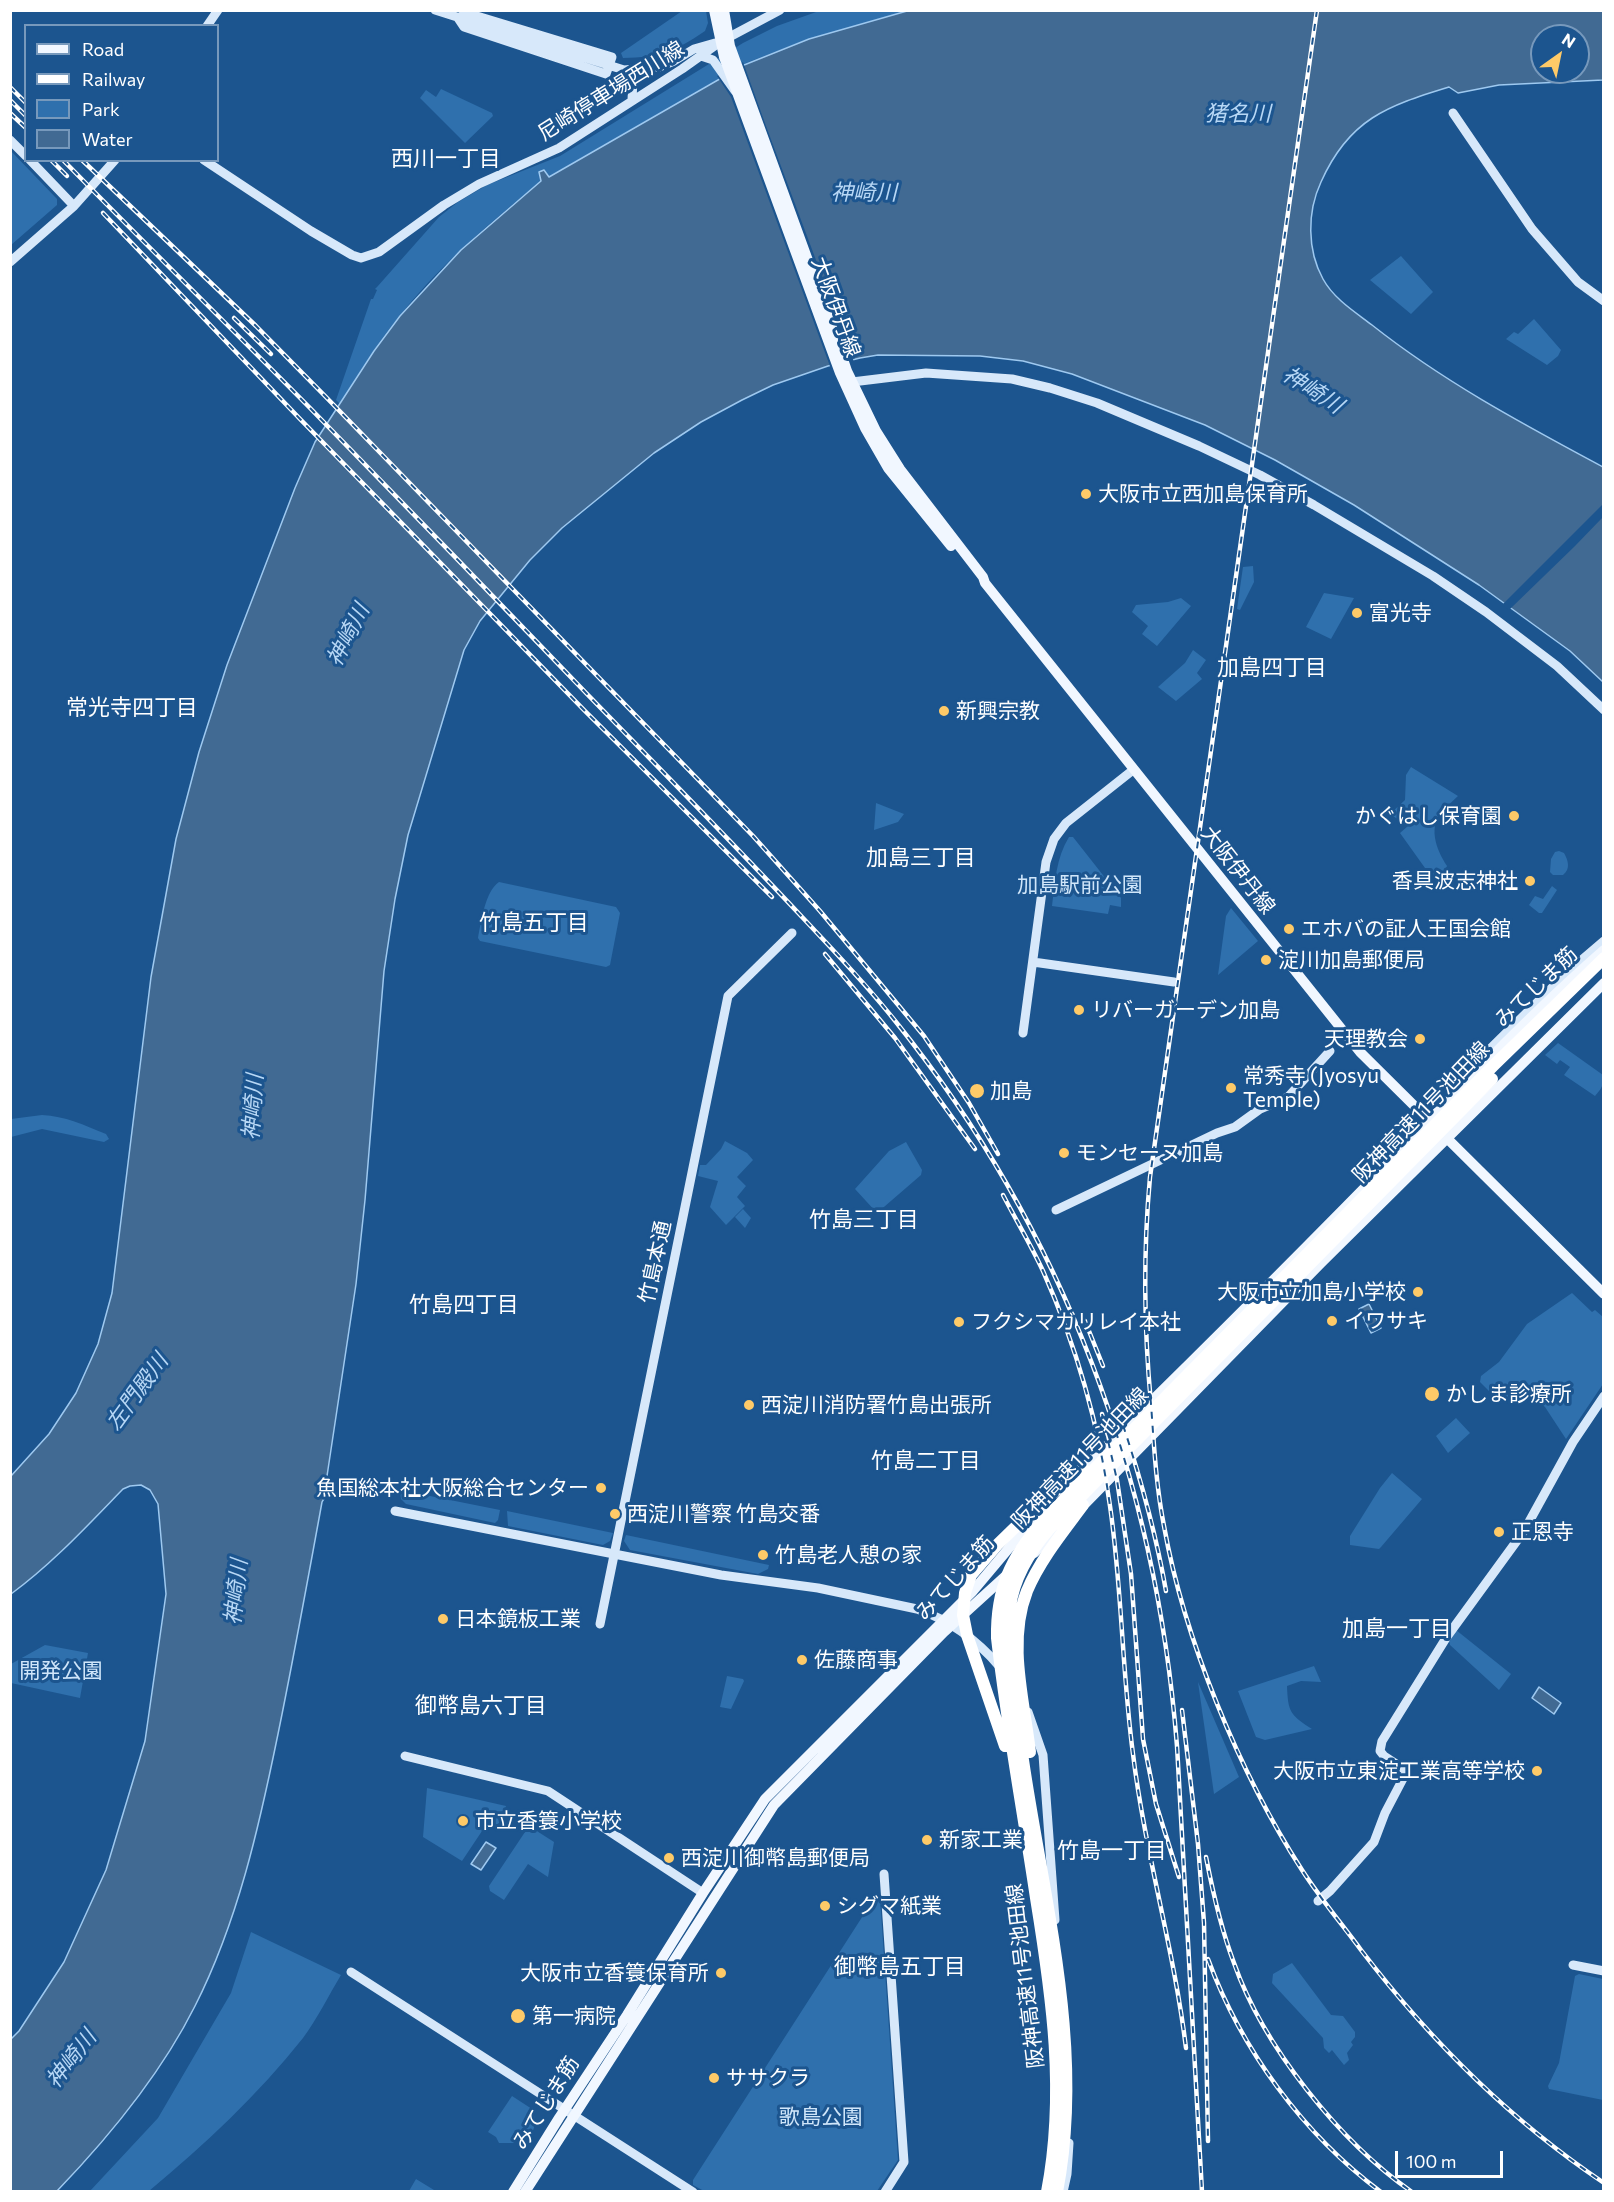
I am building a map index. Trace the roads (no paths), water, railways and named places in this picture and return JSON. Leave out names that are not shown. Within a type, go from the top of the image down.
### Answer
[{"type":"highway","name":"阪神高速11号池田線","points":[[1047,2192],[1056,2132],[1057,2062],[1047,1965],[1007,1712],[997,1630],[998,1606],[1005,1577],[1021,1548],[1043,1521],[1494,1065],[1604,958]]},
{"type":"highway","name":"阪神高速11号池田線","points":[[1057,2192],[1066,2132],[1067,2062],[1059,1986],[1018,1724],[1008,1638],[1012,1593],[1020,1571],[1031,1551],[1087,1489],[1500,1071],[1604,969]]},
{"type":"highway","points":[[1023,1818],[999,1724],[967,1635],[963,1615],[965,1593],[971,1575],[997,1545],[1033,1510],[1083,1468]]},
{"type":"highway","points":[[1040,1857],[1017,1645],[1023,1604],[1040,1566],[1083,1506]]},
{"type":"main road","name":"大阪伊丹線","points":[[719,12],[736,92],[849,381],[876,432],[900,469],[983,577],[985,583],[1360,1052],[1446,1140],[1604,1294]]},
{"type":"main road","name":"大阪伊丹線","points":[[725,44],[849,381]]},
{"type":"main road","name":"みてじま筋","points":[[513,2192],[650,1999],[774,1805],[940,1630],[1033,1518],[1471,1078],[1574,976],[1604,950]]},
{"type":"main road","name":"みてじま筋","points":[[525,2192],[569,2111],[627,2015],[765,1799],[940,1630],[1048,1541],[1321,1263],[1604,983]]},
{"type":"street","points":[[208,24],[218,10]]},
{"type":"street","points":[[435,10],[462,14],[611,66]]},
{"type":"street","points":[[462,14],[528,40],[624,70],[659,67],[694,49],[725,44],[780,10]]},
{"type":"street","points":[[462,14],[465,27],[611,66]]},
{"type":"street","name":"尼崎停車場西川線","points":[[207,162],[311,231],[352,255],[362,258],[379,252],[420,220],[479,184],[559,148],[632,100],[725,44]]},
{"type":"street","points":[[705,57],[736,92]]},
{"type":"street","points":[[624,70],[633,80],[632,100]]},
{"type":"street","points":[[1453,113],[1532,229],[1578,282],[1604,301]]},
{"type":"street","points":[[10,140],[24,154]]},
{"type":"street","points":[[32,162],[74,206]]},
{"type":"street","points":[[10,262],[74,206],[113,162]]},
{"type":"street","points":[[849,381],[926,373],[1019,381],[1096,403],[1199,446],[1314,505],[1433,576],[1550,660],[1604,710]]},
{"type":"street","points":[[1023,1033],[1046,862],[1054,839],[1066,823],[1133,770]]},
{"type":"street","name":"竹島本通","points":[[600,1624],[728,996],[792,933]]},
{"type":"street","points":[[1471,1078],[1491,1048],[1570,970],[1604,941]]},
{"type":"street","points":[[1033,962],[1174,982]]},
{"type":"street","points":[[1490,1095],[1518,1074],[1604,990]]},
{"type":"street","points":[[1056,1210],[1217,1133],[1235,1127],[1260,1109],[1288,1098],[1330,1051]]},
{"type":"street","points":[[1318,1901],[1330,1891],[1374,1842],[1385,1813],[1407,1771],[1384,1756],[1380,1750],[1382,1741],[1446,1638],[1524,1531],[1573,1442],[1604,1396]]},
{"type":"street","points":[[395,1511],[746,1580],[818,1588],[917,1609],[955,1628],[991,1656],[1006,1674],[1028,1712],[1043,1755],[1069,2134],[1067,2174],[1063,2192]]},
{"type":"street","points":[[405,1756],[548,1791],[703,1893]]},
{"type":"street","points":[[884,1874],[904,2162],[885,2192]]},
{"type":"street","points":[[1573,1965],[1604,1971]]},
{"type":"street","points":[[351,1972],[693,2192]]},
{"type":"water","name":"神崎川","points":[[907,11],[1603,11],[1603,80],[1590,81],[1590,24],[1530,24],[1530,84],[1499,85],[1458,93],[1449,87],[1407,101],[1372,118],[1357,129],[1332,161],[1316,194],[1311,231],[1314,256],[1323,279],[1345,305],[1399,346],[1456,384],[1603,467],[1603,682],[1570,651],[1479,585],[1354,505],[1275,460],[1205,425],[1072,374],[1023,361],[980,356],[878,355],[828,366],[773,385],[701,422],[654,453],[562,528],[530,560],[480,621],[464,650],[408,835],[384,971],[365,1200],[356,1284],[327,1476],[329,1490],[322,1502],[290,1676],[263,1804],[235,1907],[210,1974],[195,2006],[166,2056],[115,2127],[57,2191],[11,2191],[10,2040],[19,2031],[64,1962],[106,1870],[145,1741],[166,1594],[158,1504],[150,1490],[141,1485],[123,1489],[83,1531],[11,1594],[11,1476],[49,1434],[76,1393],[98,1344],[112,1293],[151,977],[176,839],[199,752],[227,665],[315,442],[374,351],[400,316],[461,250],[541,181],[539,172],[544,170],[549,177],[744,65],[809,39]]},
{"type":"water","points":[[1369,1304],[1381,1328],[1371,1333],[1359,1309]]},
{"type":"water","points":[[1539,1687],[1561,1703],[1554,1714],[1532,1698]]},
{"type":"water","points":[[486,1842],[496,1848],[481,1870],[471,1864]]},
{"type":"railway","points":[[1317,10],[1150,1177],[1145,1262],[1146,1319],[1159,1496],[1173,1569],[1185,1614],[1217,1704],[1257,1792],[1302,1870],[1387,1983],[1443,2046],[1536,2133],[1604,2183]]},
{"type":"railway","points":[[10,87],[24,101]]},
{"type":"railway","points":[[10,100],[24,114]]},
{"type":"railway","points":[[10,113],[24,126]]},
{"type":"railway","points":[[53,162],[67,176]]},
{"type":"railway","points":[[65,162],[380,479],[851,969],[896,1022],[955,1102],[1008,1186],[1053,1273],[1092,1363],[1123,1455],[1148,1550],[1166,1647],[1177,1746],[1202,2192]]},
{"type":"railway","points":[[84,162],[256,326],[753,836],[820,911],[924,1036],[969,1103],[998,1154]]},
{"type":"railway","points":[[103,213],[585,711],[772,897]]},
{"type":"railway","points":[[234,318],[271,354]]},
{"type":"railway","points":[[825,954],[895,1038],[975,1149]]},
{"type":"railway","points":[[1003,1195],[1055,1299],[1085,1386],[1100,1446],[1114,1537],[1126,1692],[1138,1791],[1181,2011],[1186,2048]]},
{"type":"railway","points":[[1085,1321],[1103,1366]]},
{"type":"railway","points":[[1102,1414],[1117,1480],[1131,1574],[1143,1739],[1156,1804],[1179,1877]]},
{"type":"railway","points":[[1123,1425],[1158,1549],[1166,1591]]},
{"type":"railway","points":[[1182,1710],[1198,1844],[1204,1923],[1208,2141]]},
{"type":"railway","points":[[1206,1857],[1229,1950],[1247,1995],[1264,2027],[1284,2059],[1332,2119],[1358,2147],[1412,2192]]},
{"type":"railway","points":[[1208,1959],[1238,2025],[1278,2088],[1326,2144],[1381,2192]]},
{"type":"place","name":"大阪市立西加島保育所","points":[[1086,494]]},
{"type":"place","name":"富光寺","points":[[1357,613]]},
{"type":"place","name":"新興宗教","points":[[944,711]]},
{"type":"place","name":"かぐはし保育園","points":[[1514,816]]},
{"type":"place","name":"香具波志神社","points":[[1530,881]]},
{"type":"place","name":"エホバの証人王国会館","points":[[1289,929]]},
{"type":"place","name":"淀川加島郵便局","points":[[1266,960]]},
{"type":"place","name":"リバーガーデン加島","points":[[1079,1010]]},
{"type":"place","name":"天理教会","points":[[1420,1039]]},
{"type":"place","name":"常秀寺 (Jyosyu Temple)","points":[[1231,1088]]},
{"type":"place","name":"加島","points":[[977,1091]]},
{"type":"place","name":"モンセーヌ加島","points":[[1064,1153]]},
{"type":"place","name":"大阪市立加島小学校","points":[[1418,1292]]},
{"type":"place","name":"イワサキ","points":[[1332,1321]]},
{"type":"place","name":"フクシマガリレイ本社","points":[[959,1322]]},
{"type":"place","name":"かしま診療所","points":[[1432,1394]]},
{"type":"place","name":"西淀川消防署竹島出張所","points":[[749,1405]]},
{"type":"place","name":"魚国総本社大阪総合センター","points":[[601,1488]]},
{"type":"place","name":"西淀川警察 竹島交番","points":[[615,1514]]},
{"type":"place","name":"正恩寺","points":[[1499,1532]]},
{"type":"place","name":"竹島老人憩の家","points":[[763,1555]]},
{"type":"place","name":"日本鏡板工業","points":[[443,1619]]},
{"type":"place","name":"佐藤商事","points":[[802,1660]]},
{"type":"place","name":"大阪市立東淀工業高等学校","points":[[1537,1771]]},
{"type":"place","name":"市立香簑小学校","points":[[463,1821]]},
{"type":"place","name":"新家工業","points":[[927,1840]]},
{"type":"place","name":"西淀川御幣島郵便局","points":[[669,1858]]},
{"type":"place","name":"シグマ紙業","points":[[825,1906]]},
{"type":"place","name":"大阪市立香簑保育所","points":[[721,1973]]},
{"type":"place","name":"第一病院","points":[[518,2016]]},
{"type":"place","name":"ササクラ","points":[[714,2078]]},
{"type":"district","name":"西川一丁目","points":[[446,159]]},
{"type":"district","name":"加島四丁目","points":[[1272,668]]},
{"type":"district","name":"常光寺四丁目","points":[[132,708]]},
{"type":"district","name":"加島三丁目","points":[[921,858]]},
{"type":"district","name":"竹島五丁目","points":[[534,923]]},
{"type":"district","name":"竹島三丁目","points":[[864,1220]]},
{"type":"district","name":"竹島四丁目","points":[[464,1305]]},
{"type":"district","name":"竹島二丁目","points":[[926,1461]]},
{"type":"district","name":"加島一丁目","points":[[1397,1629]]},
{"type":"district","name":"御幣島六丁目","points":[[481,1706]]},
{"type":"district","name":"竹島一丁目","points":[[1112,1851]]},
{"type":"district","name":"御幣島五丁目","points":[[900,1967]]},
{"type":"water label","name":"猪名川","points":[[1238,114]]},
{"type":"water label","name":"左門殿川","points":[[137,1392]]},
{"type":"park label","name":"加島駅前公園","points":[[1080,885]]},
{"type":"park label","name":"開発公園","points":[[61,1671]]},
{"type":"park label","name":"歌島公園","points":[[821,2117]]}]
